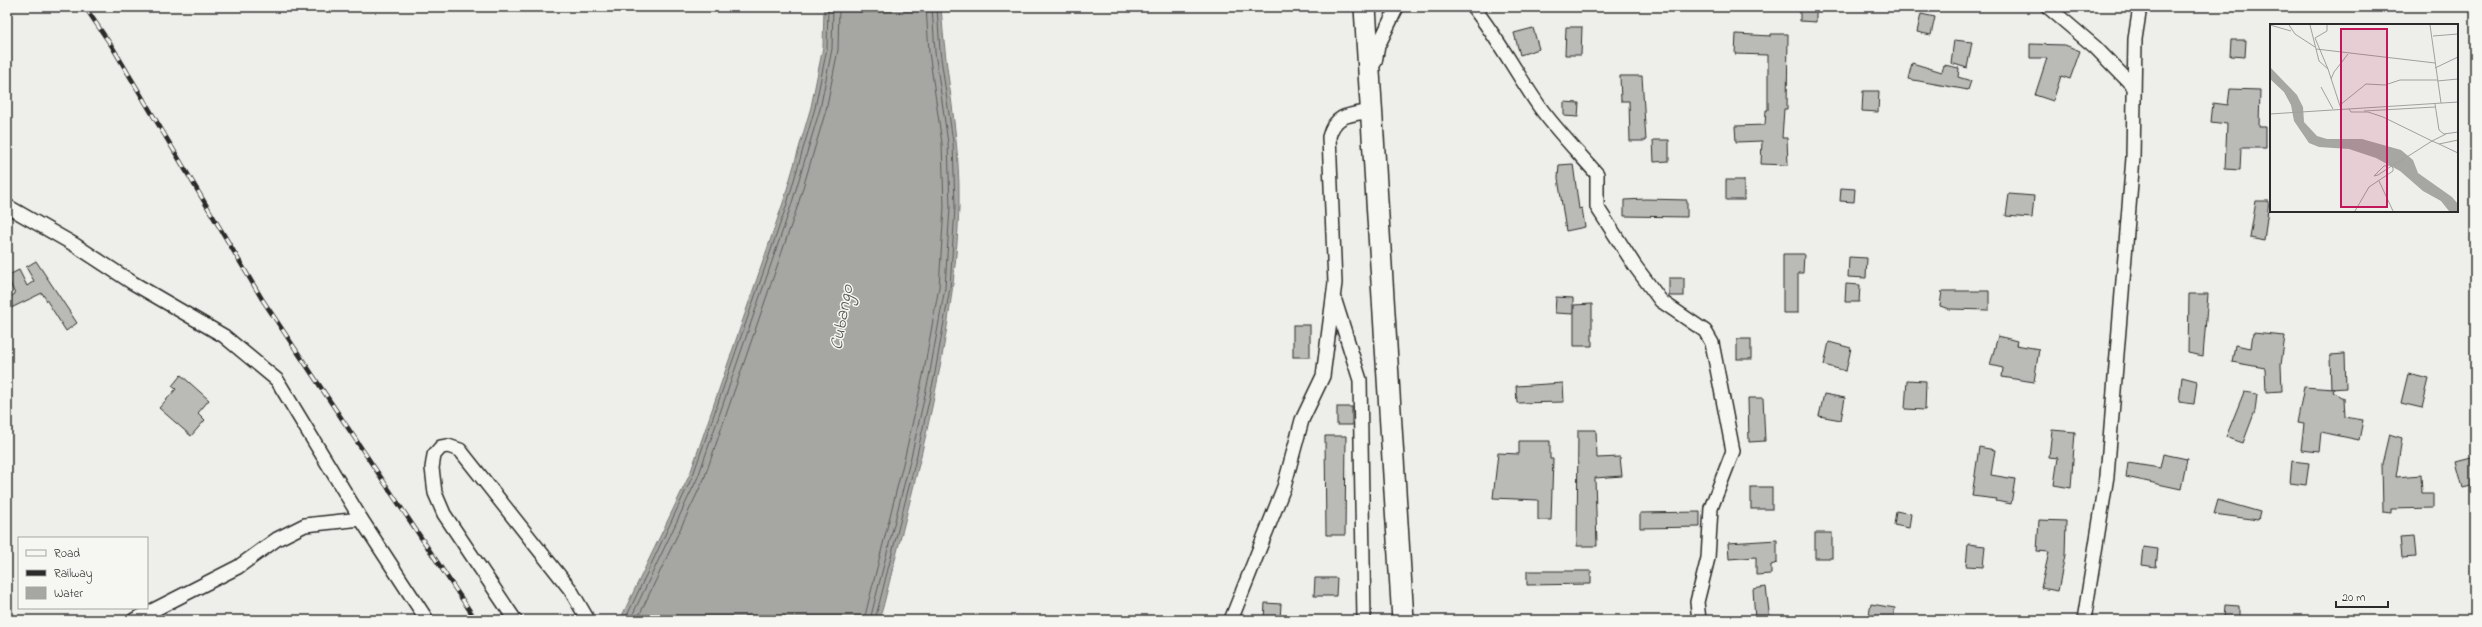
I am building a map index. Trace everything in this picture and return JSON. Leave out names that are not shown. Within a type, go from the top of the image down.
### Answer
[{"type":"main road","points":[[1365,7],[1403,620]]},
{"type":"street","points":[[1371,87],[1378,46],[1397,7]]},
{"type":"street","points":[[1473,7],[1495,35],[1515,70],[1541,108],[1597,174],[1597,207],[1650,287],[1661,301],[1705,331],[1712,344],[1733,451],[1710,508],[1708,558],[1697,602],[1699,620]]},
{"type":"street","points":[[2048,7],[2096,47],[2132,85]]},
{"type":"street","points":[[2084,620],[2108,469],[2133,158],[2132,85],[2135,39],[2140,7]]},
{"type":"street","points":[[1231,620],[1251,576],[1284,487],[1302,420],[1323,376],[1334,297],[1329,137],[1331,128],[1340,118],[1372,111]]},
{"type":"street","points":[[7,206],[75,246],[133,283],[224,336],[277,380],[361,519],[428,620]]},
{"type":"street","points":[[1334,297],[1360,380],[1364,620]]},
{"type":"street","points":[[515,620],[444,514],[435,493],[433,459],[437,450],[441,447],[455,448],[465,456],[570,589],[588,620]]},
{"type":"street","points":[[134,620],[238,567],[277,539],[305,525],[361,519]]},
{"type":"water","name":"Cubango","points":[[824,7],[941,7],[958,157],[959,208],[956,259],[950,309],[932,409],[879,620],[620,620],[690,474],[783,203],[811,107],[823,47]]},
{"type":"building","points":[[1800,7],[1816,7],[1816,22],[1800,21]]},
{"type":"building","points":[[1921,14],[1935,17],[1931,35],[1917,32]]},
{"type":"building","points":[[1566,27],[1582,27],[1581,55],[1565,55]]},
{"type":"building","points":[[1533,28],[1539,49],[1520,55],[1514,33]]},
{"type":"building","points":[[1736,34],[1771,36],[1771,34],[1788,34],[1787,109],[1784,109],[1782,138],[1787,138],[1788,165],[1761,164],[1762,141],[1736,142],[1735,126],[1765,125],[1766,110],[1768,110],[1768,55],[1735,54]]},
{"type":"building","points":[[1954,40],[1972,42],[1967,68],[1951,63]]},
{"type":"building","points":[[2231,40],[2246,40],[2245,57],[2230,56]]},
{"type":"building","points":[[2030,44],[2065,45],[2080,51],[2070,79],[2061,76],[2053,101],[2035,95],[2047,58],[2030,58]]},
{"type":"building","points":[[1912,63],[1942,72],[1944,65],[1959,68],[1958,77],[1971,81],[1968,90],[1908,79]]},
{"type":"building","points":[[1620,76],[1642,76],[1646,141],[1630,141],[1629,101],[1621,101]]},
{"type":"building","points":[[2230,89],[2260,90],[2259,126],[2266,126],[2266,148],[2241,148],[2240,170],[2225,169],[2227,124],[2211,122],[2213,103],[2228,105]]},
{"type":"building","points":[[1863,91],[1879,91],[1878,112],[1862,111]]},
{"type":"building","points":[[1564,102],[1579,103],[1578,117],[1564,116]]},
{"type":"building","points":[[1653,140],[1669,140],[1669,161],[1654,162]]},
{"type":"building","points":[[1573,164],[1579,209],[1582,208],[1585,227],[1566,231],[1558,178],[1559,165]]},
{"type":"building","points":[[1726,180],[1744,180],[1744,200],[1726,200]]},
{"type":"building","points":[[1841,188],[1855,189],[1854,202],[1840,201]]},
{"type":"building","points":[[2009,194],[2034,196],[2032,218],[2006,216]]},
{"type":"building","points":[[1624,200],[1687,200],[1687,217],[1624,216]]},
{"type":"building","points":[[2256,201],[2269,201],[2264,241],[2250,238]]},
{"type":"building","points":[[1783,254],[1804,254],[1803,273],[1798,273],[1798,313],[1783,313]]},
{"type":"building","points":[[1849,257],[1867,258],[1866,278],[1848,277]]},
{"type":"building","points":[[36,261],[77,323],[66,331],[42,293],[7,310],[7,299],[15,294],[7,276],[19,270],[27,286],[34,281],[26,267]]},
{"type":"building","points":[[1669,278],[1684,278],[1684,296],[1669,296]]},
{"type":"building","points":[[1846,284],[1860,285],[1859,302],[1845,302]]},
{"type":"building","points":[[1942,291],[1989,291],[1989,310],[1949,309],[1940,306]]},
{"type":"building","points":[[2189,294],[2208,294],[2203,356],[2188,353]]},
{"type":"building","points":[[1556,297],[1573,298],[1573,314],[1555,313]]},
{"type":"building","points":[[1592,304],[1592,346],[1574,346],[1574,305]]},
{"type":"building","points":[[1293,325],[1310,325],[1310,357],[1293,357]]},
{"type":"building","points":[[2253,333],[2285,336],[2281,365],[2282,391],[2266,392],[2265,368],[2232,362],[2235,345],[2251,348]]},
{"type":"building","points":[[1998,336],[2017,341],[2016,345],[2039,349],[2034,382],[2002,377],[2003,368],[1990,365]]},
{"type":"building","points":[[1737,339],[1751,339],[1751,359],[1737,359]]},
{"type":"building","points":[[1829,342],[1851,348],[1846,371],[1824,365]]},
{"type":"building","points":[[2345,354],[2346,388],[2331,389],[2330,355]]},
{"type":"building","points":[[2408,374],[2429,379],[2422,408],[2401,403]]},
{"type":"building","points":[[181,375],[209,400],[198,413],[205,420],[191,436],[159,408],[176,389],[172,386]]},
{"type":"building","points":[[2182,377],[2197,381],[2194,404],[2179,402]]},
{"type":"building","points":[[1907,380],[1926,381],[1925,410],[1905,409]]},
{"type":"building","points":[[1563,383],[1564,402],[1517,403],[1516,386]]},
{"type":"building","points":[[2304,387],[2334,389],[2333,392],[2344,398],[2345,417],[2363,420],[2359,440],[2321,432],[2319,452],[2301,450],[2304,424],[2297,423]]},
{"type":"building","points":[[2244,392],[2257,394],[2255,411],[2243,443],[2226,437]]},
{"type":"building","points":[[1824,394],[1845,398],[1841,420],[1819,416]]},
{"type":"building","points":[[1748,398],[1763,398],[1765,441],[1749,442]]},
{"type":"building","points":[[1337,407],[1352,407],[1352,425],[1337,425]]},
{"type":"building","points":[[1578,430],[1596,430],[1597,458],[1620,457],[1622,476],[1595,478],[1597,546],[1577,546]]},
{"type":"building","points":[[2052,430],[2075,432],[2071,488],[2054,485],[2058,458],[2049,457]]},
{"type":"building","points":[[2389,434],[2402,438],[2396,477],[2421,475],[2422,493],[2433,493],[2433,508],[2391,509],[2391,513],[2383,512],[2382,464]]},
{"type":"building","points":[[1325,436],[1346,436],[1345,535],[1326,535]]},
{"type":"building","points":[[1519,441],[1550,441],[1550,459],[1553,459],[1551,520],[1538,520],[1538,500],[1493,498],[1498,453],[1519,454]]},
{"type":"building","points":[[1979,447],[1995,450],[1991,475],[2015,479],[2011,504],[1996,501],[1997,499],[1972,496]]},
{"type":"building","points":[[2163,454],[2187,459],[2181,489],[2126,477],[2128,463],[2160,468]]},
{"type":"building","points":[[2475,457],[2475,485],[2463,488],[2456,462]]},
{"type":"building","points":[[2292,461],[2309,463],[2306,485],[2290,483]]},
{"type":"building","points":[[1751,487],[1772,487],[1772,509],[1751,509]]},
{"type":"building","points":[[2218,500],[2260,512],[2258,520],[2214,514]]},
{"type":"building","points":[[1896,511],[1911,514],[1909,528],[1894,525]]},
{"type":"building","points":[[1700,512],[1700,527],[1640,528],[1640,513]]},
{"type":"building","points":[[2039,520],[2066,521],[2065,555],[2058,591],[2041,588],[2049,552],[2037,551]]},
{"type":"building","points":[[1815,533],[1832,533],[1832,558],[1815,558]]},
{"type":"building","points":[[2414,536],[2416,557],[2402,558],[2400,537]]},
{"type":"building","points":[[1777,540],[1777,563],[1771,565],[1771,574],[1756,575],[1756,557],[1729,559],[1728,543]]},
{"type":"building","points":[[1968,544],[1985,546],[1983,567],[1966,566]]},
{"type":"building","points":[[2143,547],[2158,549],[2156,567],[2141,565]]},
{"type":"building","points":[[1527,571],[1591,571],[1591,584],[1527,585]]},
{"type":"building","points":[[1315,578],[1337,578],[1336,596],[1314,596]]},
{"type":"building","points":[[1766,587],[1770,620],[1755,620],[1753,589]]},
{"type":"building","points":[[1265,603],[1281,604],[1280,620],[1264,619]]},
{"type":"building","points":[[1871,604],[1895,608],[1893,620],[1868,620]]},
{"type":"building","points":[[2225,605],[2239,606],[2239,620],[2224,619]]},
{"type":"railway","points":[[85,7],[113,48],[262,299],[476,620]]}]
